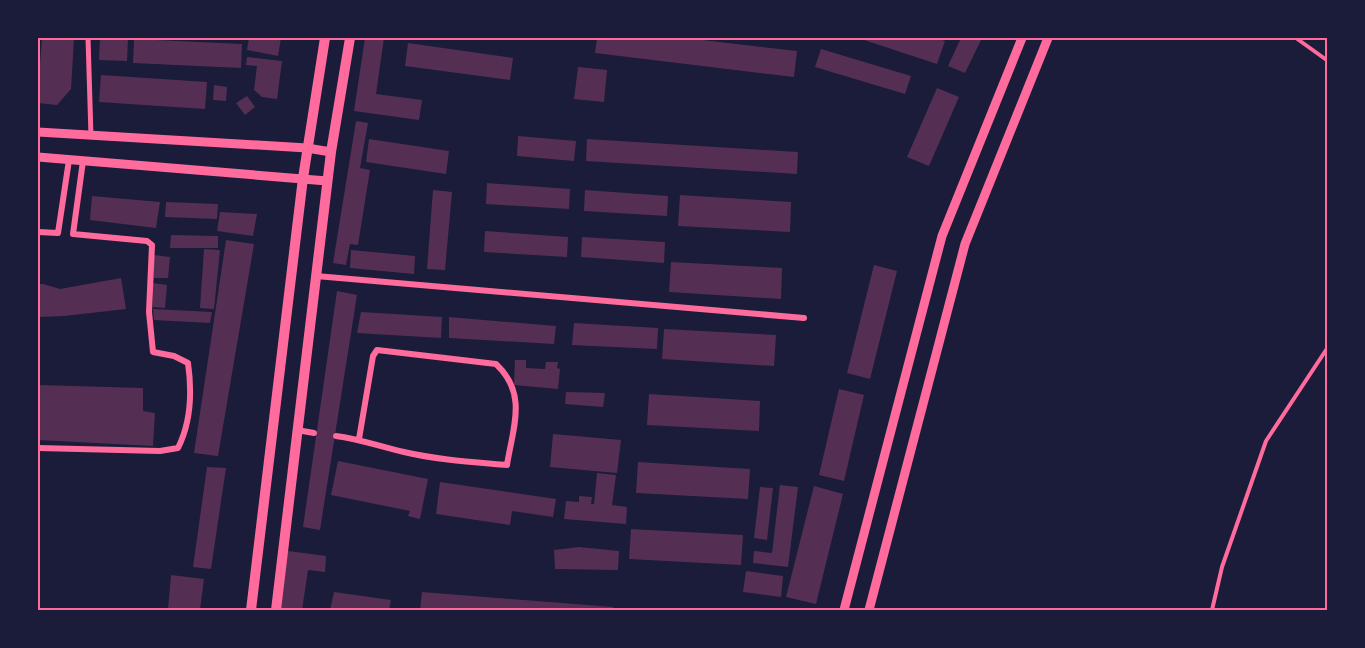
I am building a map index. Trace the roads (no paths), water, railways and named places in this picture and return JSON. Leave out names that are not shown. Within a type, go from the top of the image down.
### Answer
[{"type":"main road","points":[[251,610],[303,178],[325,38]]},
{"type":"main road","points":[[276,610],[327,181],[350,38]]},
{"type":"street","points":[[88,38],[91,136]]},
{"type":"street","points":[[844,610],[942,236],[1022,38]]},
{"type":"street","points":[[869,610],[965,244],[1048,38]]},
{"type":"street","points":[[38,132],[307,148],[331,152]]},
{"type":"street","points":[[38,157],[327,181]]},
{"type":"street","points":[[38,232],[58,233],[69,160]]},
{"type":"street","points":[[38,448],[160,451],[178,448],[184,436],[190,402],[188,363],[174,356],[153,352],[149,312],[152,245],[147,241],[73,234],[83,161]]},
{"type":"street","points":[[316,276],[804,318]]},
{"type":"street","points":[[336,436],[358,439],[404,452],[507,465],[517,398],[506,374],[496,364],[377,350],[373,356],[358,439]]},
{"type":"street","points":[[297,430],[314,433]]},
{"type":"lane","points":[[1296,38],[1328,61]]},
{"type":"lane","points":[[1212,610],[1222,567],[1266,441],[1328,347]]}]
